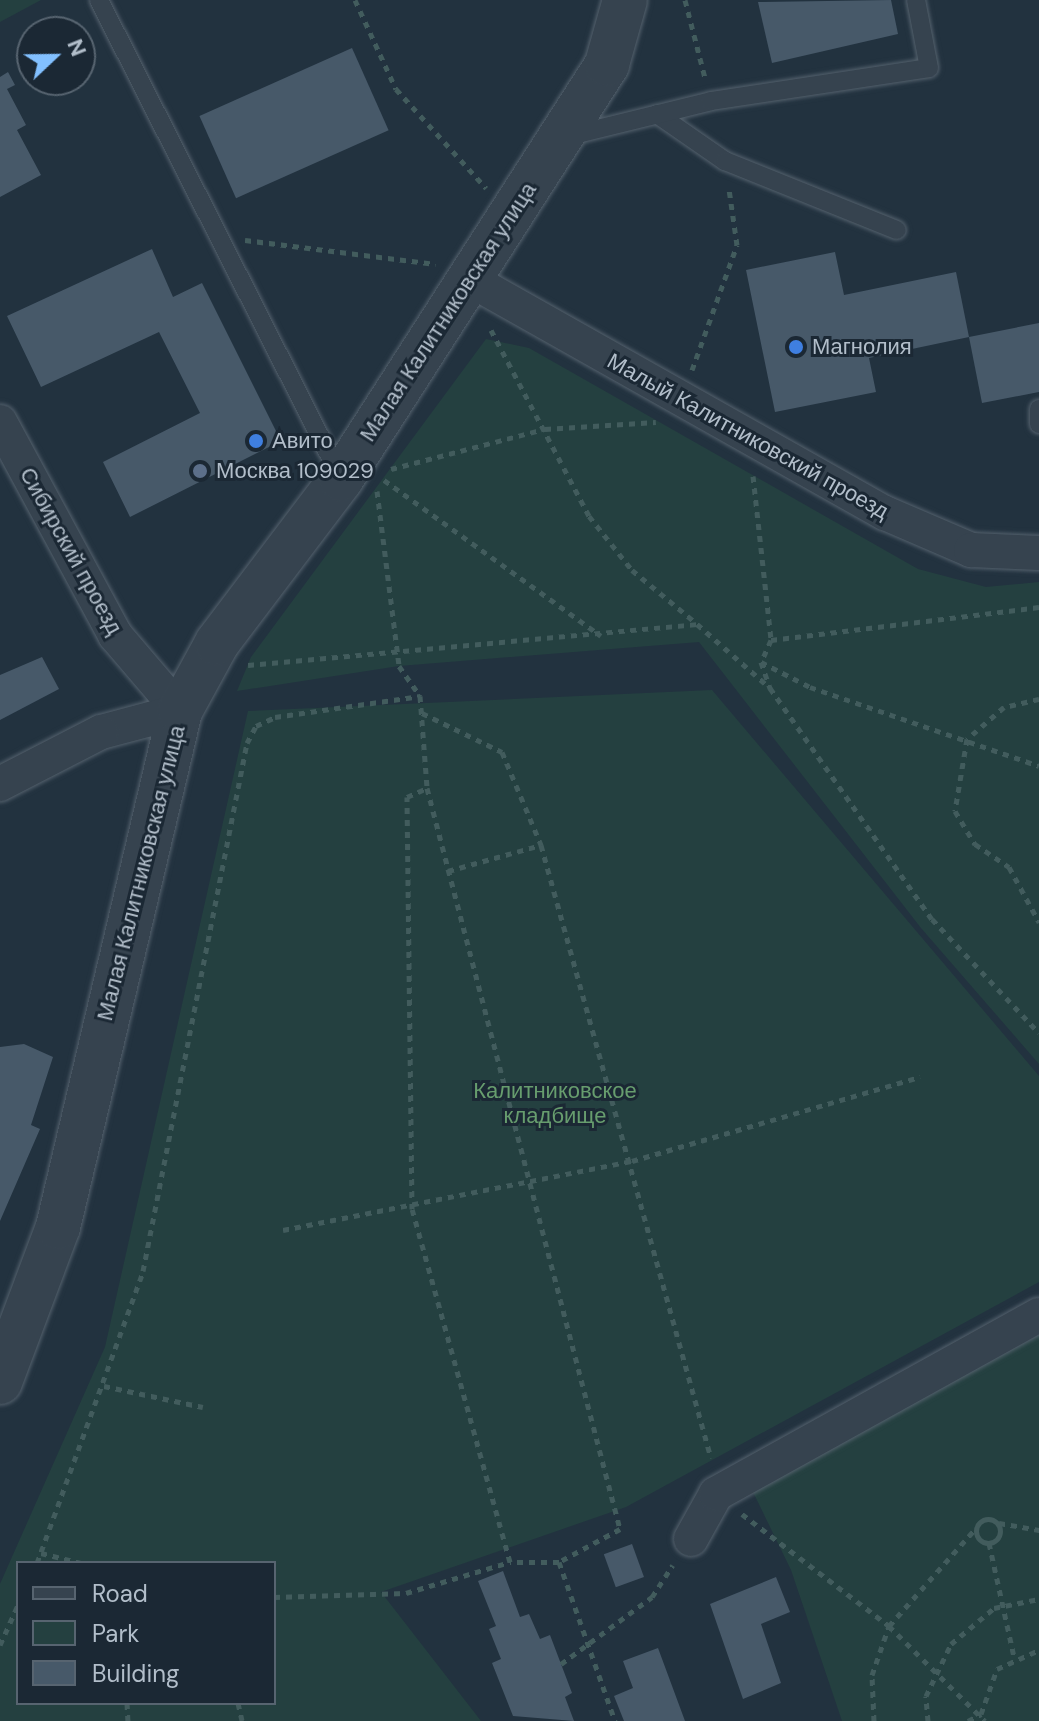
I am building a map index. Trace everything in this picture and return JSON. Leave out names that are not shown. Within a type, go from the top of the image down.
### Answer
[{"type":"street","name":"Малая Калитниковская улица","points":[[0,1382],[58,1227],[180,711],[217,643],[358,476],[452,271],[559,139],[607,64],[625,0]]},
{"type":"street","name":"Малый Калитниковский проезд","points":[[452,271],[885,513],[971,550],[1039,553]]},
{"type":"street","name":"Сибирский проезд","points":[[0,422],[115,635],[180,711]]},
{"type":"street","points":[[0,784],[101,732],[180,711]]},
{"type":"street","points":[[691,1539],[716,1494],[1039,1315]]},
{"type":"lane","points":[[99,0],[219,236],[358,476]]},
{"type":"lane","points":[[559,139],[711,101],[929,68],[916,0]]},
{"type":"lane","points":[[657,114],[725,161],[897,230]]},
{"type":"lane","points":[[1039,409],[1039,424]]},
{"type":"path","points":[[355,0],[396,89],[486,188]]},
{"type":"path","points":[[685,0],[711,101]]},
{"type":"path","points":[[689,379],[737,245],[725,161]]},
{"type":"path","points":[[219,236],[452,271]]},
{"type":"path","points":[[491,329],[589,516],[632,570],[770,688],[932,919],[1039,1033]]},
{"type":"path","points":[[483,332],[491,329],[505,334]]},
{"type":"path","points":[[358,476],[545,429],[667,421],[654,414]]},
{"type":"path","points":[[741,464],[767,478]]},
{"type":"path","points":[[753,471],[771,640],[761,662],[770,688]]},
{"type":"path","points":[[358,476],[601,636]]},
{"type":"path","points":[[276,1597],[406,1593],[510,1562],[559,1562],[620,1529],[427,788],[420,696],[399,666],[399,652],[358,476]]},
{"type":"path","points":[[771,640],[1039,607]]},
{"type":"path","points":[[248,653],[239,666],[601,636],[697,624]]},
{"type":"path","points":[[761,662],[810,687],[1039,766]]},
{"type":"path","points":[[38,1561],[104,1386],[143,1271],[247,743],[256,726],[275,717],[420,696]]},
{"type":"path","points":[[1039,699],[1004,707],[967,739],[955,811],[975,844],[1009,867],[1039,922]]},
{"type":"path","points":[[422,713],[502,752],[541,845],[632,1161],[711,1458]]},
{"type":"path","points":[[427,788],[407,797],[412,1209],[510,1562]]},
{"type":"path","points":[[448,871],[541,845]]},
{"type":"path","points":[[283,1230],[412,1209],[632,1161],[920,1077]]},
{"type":"path","points":[[104,1386],[203,1407]]},
{"type":"path","points":[[716,1494],[889,1626],[937,1668],[985,1721]]},
{"type":"path","points":[[874,1721],[872,1675],[889,1626],[987,1518],[1039,1530]]},
{"type":"path","points":[[989,1543],[998,1537],[998,1523]]},
{"type":"path","points":[[976,1528],[989,1543],[1014,1657]]},
{"type":"path","points":[[561,1664],[652,1597],[691,1539]]},
{"type":"path","points":[[41,1553],[73,1561]]},
{"type":"path","points":[[559,1562],[615,1721]]},
{"type":"path","points":[[928,1721],[926,1696],[951,1644],[1003,1604],[1039,1599]]},
{"type":"path","points":[[0,1645],[16,1609]]},
{"type":"path","points":[[968,1721],[981,1714],[997,1669],[1014,1657],[1039,1650]]},
{"type":"green space","points":[[0,0],[41,0],[0,22]]},
{"type":"green space","points":[[486,339],[529,348],[918,569],[986,587],[1039,582],[1039,1064],[921,928],[699,642],[399,666],[237,691],[251,657]]},
{"type":"green space","name":"Калитниковское кладбище","points":[[712,690],[1039,1076],[1039,1282],[626,1507],[381,1592],[481,1721],[0,1721],[0,1584],[105,1347],[248,711]]},
{"type":"green space","points":[[1039,1335],[1039,1721],[842,1721],[791,1570],[752,1490]]},
{"type":"building","points":[[891,0],[898,34],[772,63],[758,2]]},
{"type":"building","points":[[352,48],[389,130],[236,198],[199,116]]},
{"type":"building","points":[[8,72],[15,85],[7,89],[26,125],[17,130],[41,175],[0,197],[0,77]]},
{"type":"building","points":[[152,249],[173,297],[202,283],[281,441],[130,517],[103,462],[200,413],[159,332],[41,387],[7,316]]},
{"type":"building","points":[[835,252],[844,295],[956,272],[969,337],[869,358],[876,392],[775,412],[746,270]]},
{"type":"building","points":[[1039,323],[1039,392],[982,403],[969,337]]},
{"type":"building","points":[[42,657],[59,689],[0,720],[0,675]]},
{"type":"building","points":[[24,1044],[53,1057],[31,1125],[40,1129],[0,1221],[0,1047]]},
{"type":"building","points":[[632,1544],[644,1577],[616,1587],[604,1554]]},
{"type":"building","points":[[503,1571],[520,1617],[529,1614],[540,1639],[550,1635],[572,1693],[565,1697],[574,1721],[513,1716],[492,1663],[501,1659],[489,1629],[496,1626],[478,1581]]},
{"type":"building","points":[[776,1577],[790,1612],[761,1624],[781,1683],[743,1699],[710,1604]]},
{"type":"building","points":[[658,1648],[685,1721],[624,1721],[614,1696],[633,1688],[623,1661]]},
{"type":"place","name":"Магнолия","points":[[796,347]]},
{"type":"place","name":"Авито","points":[[256,441]]},
{"type":"place","name":"Москва 109029","points":[[200,471]]}]
